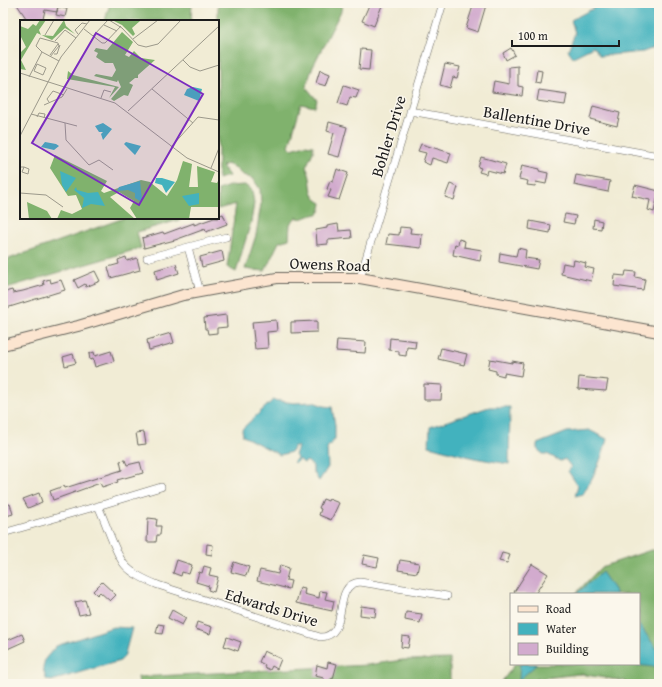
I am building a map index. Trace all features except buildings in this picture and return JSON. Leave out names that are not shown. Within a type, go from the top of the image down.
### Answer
[{"type":"street","name":"Bohler Drive","points":[[360,278],[443,3]]},
{"type":"street","name":"Ballentine Drive","points":[[410,111],[659,156]]},
{"type":"street","points":[[146,258],[226,237]]},
{"type":"street","points":[[188,248],[200,292]]},
{"type":"street","name":"Owens Road","points":[[3,345],[183,295],[277,278],[360,278],[658,329]]},
{"type":"street","points":[[3,533],[161,487]]},
{"type":"street","name":"Edwards Drive","points":[[98,506],[121,559],[133,572],[145,580],[320,637],[326,637],[332,634],[336,628],[345,592],[348,586],[354,582],[446,596]]},
{"type":"green space","points":[[110,3],[192,3],[191,20],[105,20]]},
{"type":"green space","points":[[218,3],[342,3],[341,11],[313,66],[306,87],[317,100],[315,107],[301,104],[289,146],[292,149],[305,145],[313,146],[313,152],[306,167],[309,173],[312,192],[317,200],[322,203],[321,210],[317,214],[304,218],[296,217],[290,224],[289,239],[279,242],[265,271],[245,269],[256,235],[261,204],[260,189],[253,179],[241,174],[236,168],[227,164],[222,166],[229,176],[219,179]]},
{"type":"green space","points":[[245,185],[252,191],[254,203],[251,222],[236,272],[227,267],[236,204],[219,209],[219,190],[229,186]]},
{"type":"green space","points":[[121,219],[182,219],[137,232],[141,248],[3,289],[3,261]]},
{"type":"green space","points":[[651,550],[659,551],[659,684],[626,684],[625,681],[579,674],[536,679],[533,684],[500,684],[514,665],[640,665],[640,593],[576,593],[601,567]]},
{"type":"green space","points":[[450,659],[450,684],[139,684],[138,677],[367,665],[403,660]]},
{"type":"water","points":[[595,3],[652,3],[659,28],[659,46],[643,52],[600,56],[593,47],[573,57],[568,50],[575,33],[571,20],[594,8]]},
{"type":"water","points":[[273,400],[294,403],[313,402],[332,407],[335,425],[335,439],[327,448],[328,467],[319,481],[313,471],[313,466],[307,461],[304,463],[299,459],[295,463],[293,462],[297,458],[295,455],[298,447],[294,446],[291,452],[280,455],[243,436],[242,429]]},
{"type":"water","points":[[489,407],[510,407],[509,464],[474,458],[429,446],[430,427]]},
{"type":"water","points":[[589,430],[607,439],[600,460],[587,487],[583,494],[575,496],[578,486],[568,471],[571,467],[565,459],[560,461],[547,454],[543,454],[537,449],[537,444],[567,432]]},
{"type":"water","points":[[602,572],[616,593],[577,593]]},
{"type":"water","points":[[640,625],[659,652],[659,661],[654,667],[636,665],[640,665]]},
{"type":"water","points":[[113,627],[132,628],[124,657],[120,661],[51,681],[46,679],[43,668],[45,659],[56,646]]},
{"type":"water","points":[[520,665],[536,665],[519,680]]}]
